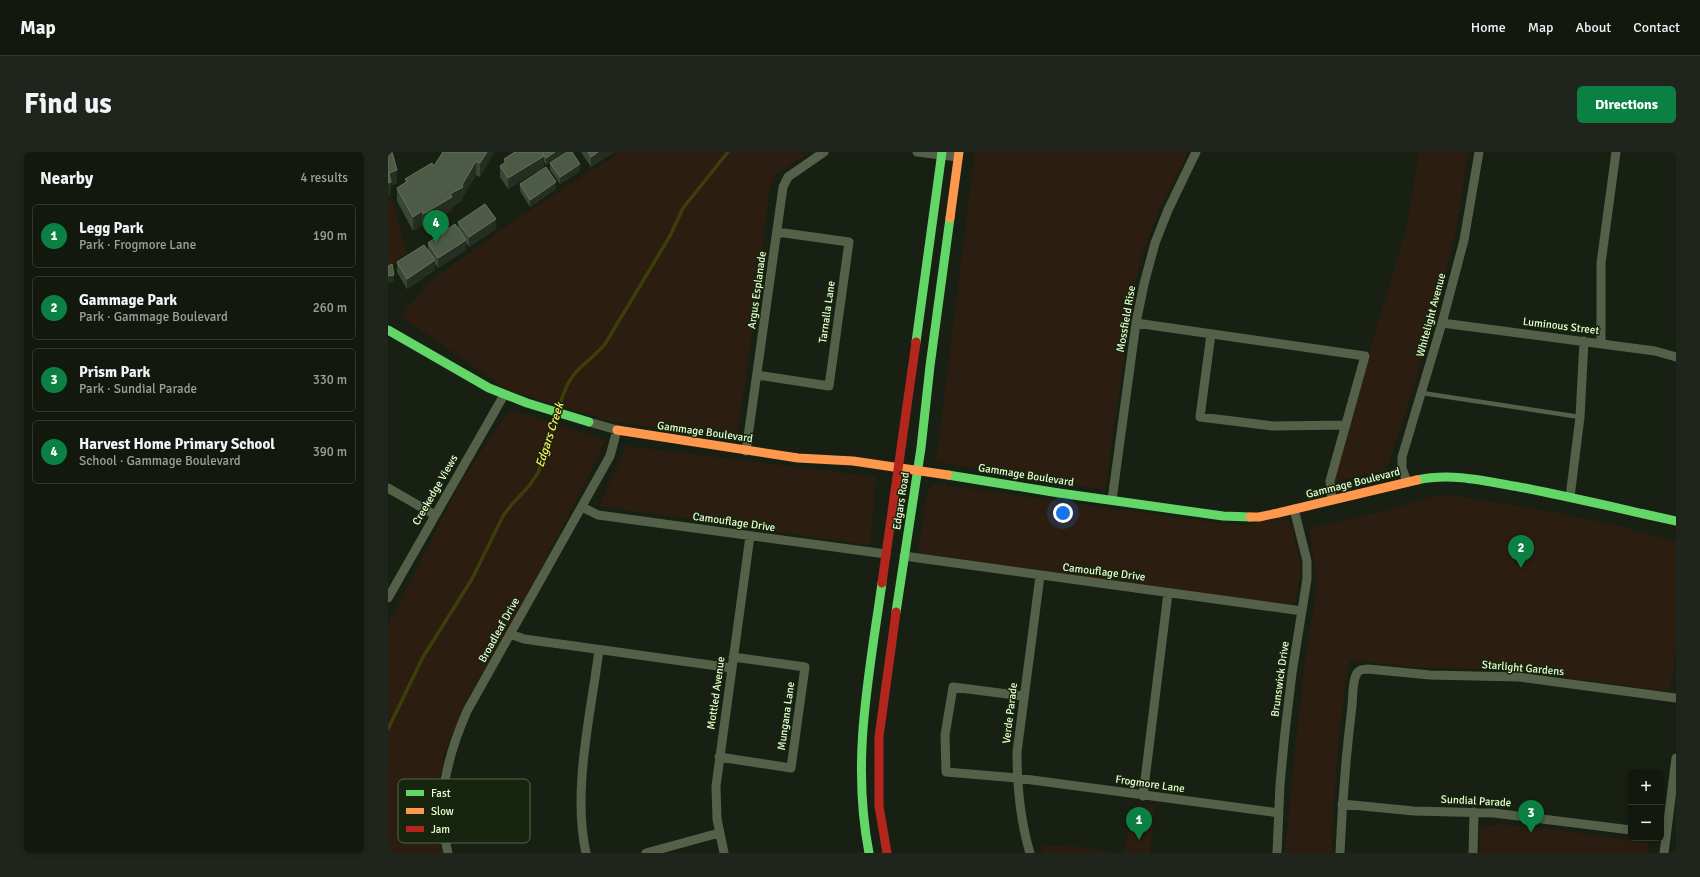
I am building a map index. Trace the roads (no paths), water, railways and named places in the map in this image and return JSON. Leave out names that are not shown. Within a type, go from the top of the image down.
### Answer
[{"type":"main road","name":"Edgars Road","points":[[869,853],[861,812],[860,756],[862,729],[941,154]]},
{"type":"main road","name":"Edgars Road","points":[[887,853],[879,806],[878,752],[904,556],[918,470],[930,366],[959,155]]},
{"type":"main road","name":"Gammage Boulevard","points":[[388,330],[472,379],[504,395],[589,422]]},
{"type":"main road","name":"Gammage Boulevard","points":[[617,430],[798,458],[853,461],[898,467],[1059,493],[1223,516],[1259,517],[1431,477],[1456,477],[1485,480],[1570,496],[1676,521]]},
{"type":"street","name":"Argus Esplanade","points":[[746,450],[785,180],[824,152]]},
{"type":"street","points":[[917,152],[959,155]]},
{"type":"street","name":"Mossfield Rise","points":[[1112,500],[1136,323],[1144,284],[1155,243],[1168,210],[1196,152]]},
{"type":"street","name":"Whitelight Avenue","points":[[1407,482],[1402,468],[1402,457],[1442,323],[1464,240],[1479,152]]},
{"type":"street","points":[[1601,344],[1601,262],[1616,152]]},
{"type":"street","name":"Tarnalla Lane","points":[[757,375],[829,386],[849,242],[777,232]]},
{"type":"street","points":[[1136,323],[1364,356],[1330,481],[1332,500]]},
{"type":"street","name":"Luminous Street","points":[[1442,323],[1655,351],[1676,357]]},
{"type":"street","points":[[1211,334],[1200,417],[1273,426],[1346,425]]},
{"type":"street","points":[[1570,496],[1580,416],[1584,341]]},
{"type":"street","name":"Creekedge Views","points":[[388,598],[504,395]]},
{"type":"street","name":"Gammage Boulevard","points":[[589,422],[617,430]]},
{"type":"street","name":"Broadleaf Drive","points":[[445,779],[451,749],[467,711],[607,461],[617,430]]},
{"type":"street","points":[[388,488],[435,515]]},
{"type":"street","name":"Camouflage Drive","points":[[582,507],[598,515],[886,554]]},
{"type":"street","name":"Brunswick Drive","points":[[1277,853],[1286,718],[1307,569],[1305,552],[1294,510]]},
{"type":"street","name":"Mottled Avenue","points":[[724,853],[719,833],[715,801],[719,757],[750,536]]},
{"type":"street","name":"Camouflage Drive","points":[[904,556],[1302,611]]},
{"type":"street","name":"Verde Parade","points":[[1030,853],[1020,811],[1017,778],[1017,752],[1023,696],[1040,576]]},
{"type":"street","points":[[1143,796],[1168,593]]},
{"type":"street","points":[[510,634],[524,639],[732,668]]},
{"type":"street","points":[[586,853],[581,812],[582,776],[599,650]]},
{"type":"street","name":"Mungana Lane","points":[[719,757],[791,768],[805,667],[733,657]]},
{"type":"street","name":"Starlight Gardens","points":[[1342,804],[1355,681],[1357,673],[1368,668],[1422,674],[1519,677],[1676,698]]},
{"type":"street","name":"Frogmore Lane","points":[[1023,696],[953,687],[945,735],[946,772],[1017,778],[1279,813]]},
{"type":"street","points":[[1664,834],[1676,758]]},
{"type":"street","points":[[1340,853],[1342,804]]},
{"type":"street","name":"Sundial Parade","points":[[1342,804],[1414,811],[1474,812],[1628,830]]},
{"type":"street","points":[[1473,853],[1474,812]]},
{"type":"street","points":[[646,853],[719,833]]},
{"type":"street","points":[[1664,841],[1664,853]]},
{"type":"street","name":"Broadleaf Drive","points":[[446,843],[448,853]]},
{"type":"lane","points":[[1422,393],[1580,416]]},
{"type":"waterway","name":"Edgars Creek","points":[[558,409],[566,388],[574,374],[605,344],[670,236],[683,208],[728,152]]},
{"type":"waterway","name":"Edgars Creek","points":[[388,729],[423,657],[472,579],[503,516],[529,486],[538,473],[557,415]]},
{"type":"place","name":"Harvest Home Primary School","points":[[436,243]]},
{"type":"place","name":"Gammage Park","points":[[1521,568]]},
{"type":"place","name":"Prism Park","points":[[1531,833]]},
{"type":"place","name":"Legg Park","points":[[1139,840]]}]
